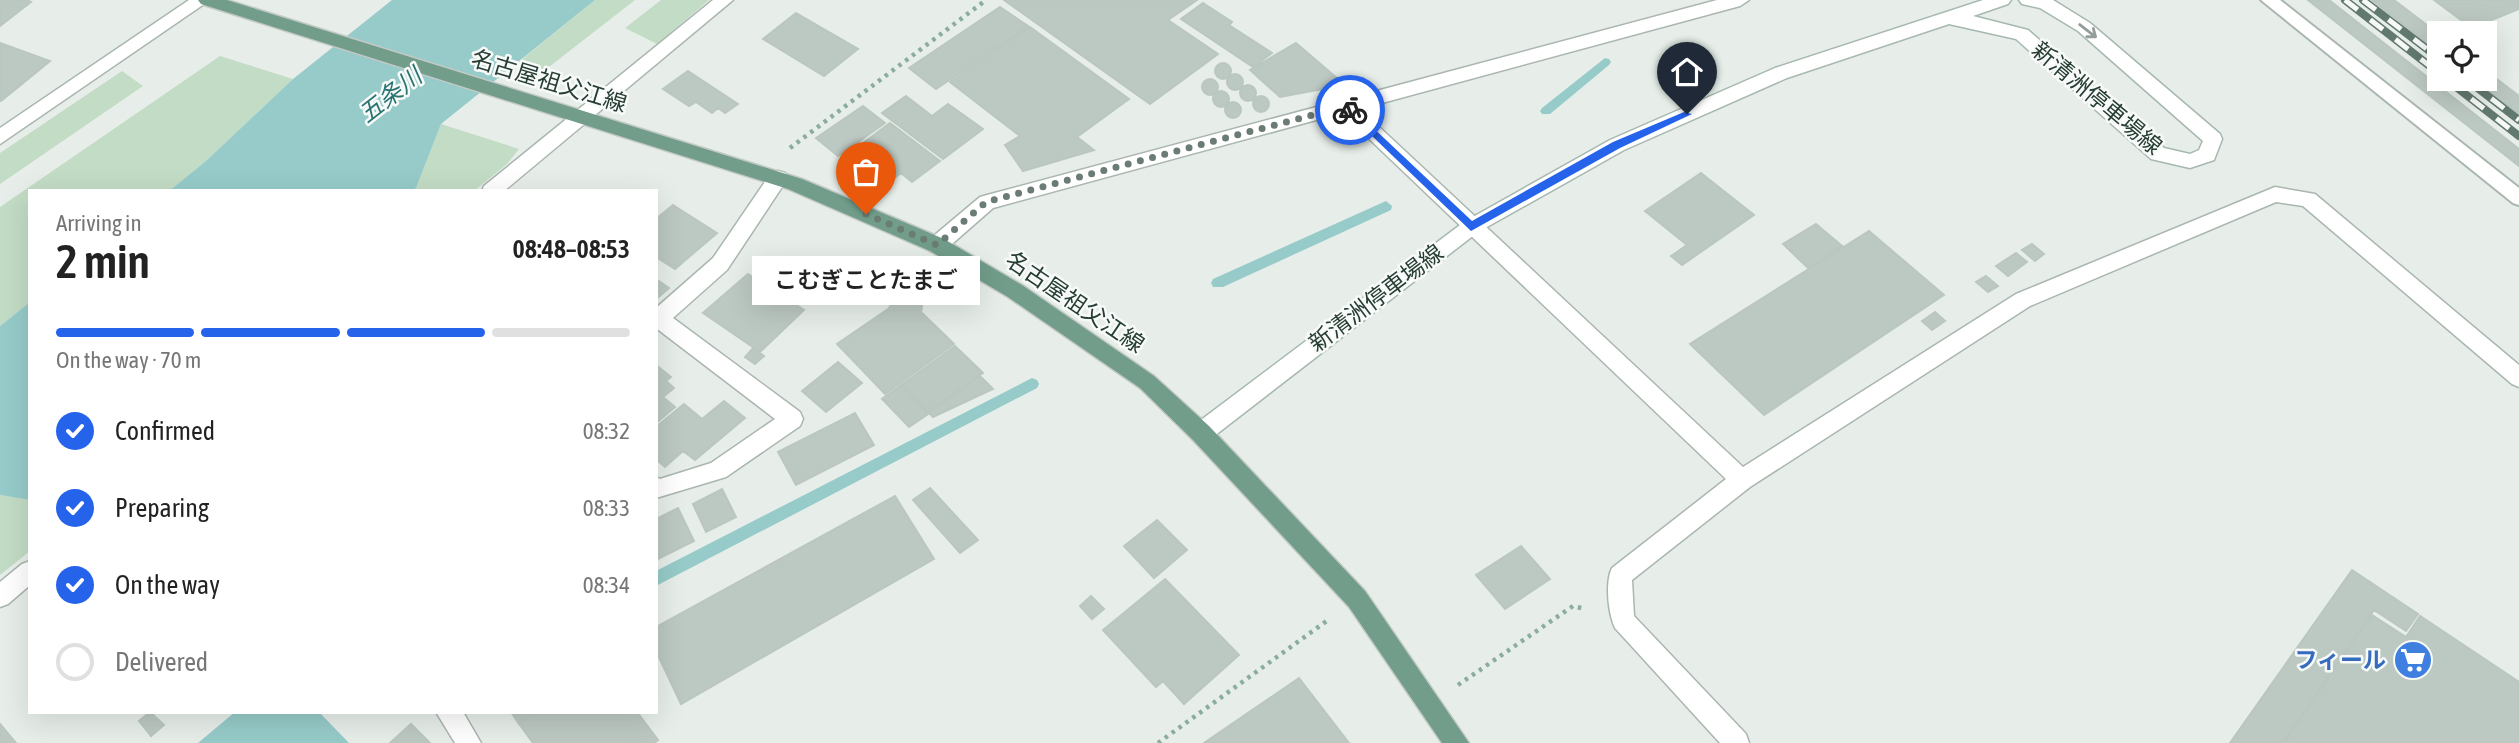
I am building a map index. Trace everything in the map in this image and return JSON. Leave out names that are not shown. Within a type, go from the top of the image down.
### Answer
[{"type":"main road","name":"名古屋祖父江線","points":[[207,0],[768,175],[937,245],[1016,291],[1147,382],[1200,433],[1357,599],[1457,743]]},
{"type":"street","points":[[0,137],[201,0]]},
{"type":"street","points":[[493,189],[724,0]]},
{"type":"street","points":[[937,245],[986,202],[1346,106],[1690,5],[1740,0]]},
{"type":"street","name":"新清洲停車場線","points":[[1200,433],[1471,227],[1617,145],[1781,74],[2002,0]]},
{"type":"street","name":"新清洲停車場線","points":[[1948,19],[2022,34],[2158,154],[2190,161],[2207,155],[2213,139],[2094,35],[2045,3],[2028,0]]},
{"type":"street","points":[[1346,106],[1471,227],[1742,480]]},
{"type":"street","points":[[658,318],[719,264],[768,175]]},
{"type":"street","points":[[1737,743],[1623,620],[1620,575],[1742,480],[2024,300],[2275,194],[2308,199],[2519,378]]},
{"type":"street","points":[[658,320],[792,419],[718,470],[658,488]]},
{"type":"street","points":[[0,596],[28,573]]},
{"type":"street","points":[[449,714],[469,743]]},
{"type":"lane","points":[[2269,0],[2519,198]]},
{"type":"path","points":[[768,175],[986,0]]},
{"type":"path","points":[[1158,743],[1357,599]]},
{"type":"path","points":[[1431,703],[1573,606],[1623,620]]},
{"type":"green space","points":[[595,0],[635,0],[540,74],[515,65]]},
{"type":"green space","points":[[661,0],[709,0],[657,44],[625,28]]},
{"type":"green space","points":[[220,56],[293,79],[206,161],[171,189],[28,189],[28,304],[0,326],[0,207]]},
{"type":"green space","points":[[122,71],[143,86],[0,184],[0,153]]},
{"type":"green space","points":[[441,124],[519,149],[507,164],[476,189],[416,188]]},
{"type":"green space","points":[[0,495],[28,500],[28,553],[0,575]]},
{"type":"water","name":"五条川","points":[[392,0],[595,0],[441,124],[414,189],[171,189],[206,161],[293,79]]},
{"type":"water","points":[[28,304],[28,500],[0,495],[0,326]]},
{"type":"water","points":[[233,714],[321,714],[349,743],[198,743]]},
{"type":"building","points":[[0,0],[27,0],[31,2],[0,26]]},
{"type":"building","points":[[1004,0],[1197,0],[1168,20],[1218,54],[1150,104]]},
{"type":"building","points":[[2308,0],[2329,0],[2427,77],[2427,91],[2445,91],[2519,149],[2519,166]]},
{"type":"building","points":[[2372,0],[2394,0],[2427,25],[2427,43]]},
{"type":"building","points":[[2434,0],[2519,0],[2519,9],[2489,21],[2462,21]]},
{"type":"building","points":[[1203,3],[1232,22],[1229,25],[1272,53],[1253,67],[1181,19]]},
{"type":"building","points":[[1000,7],[1028,26],[936,89],[909,68]]},
{"type":"building","points":[[796,13],[858,49],[824,76],[763,39]]},
{"type":"building","points":[[1030,27],[1129,99],[1077,137],[1094,150],[1023,171],[1005,145],[1020,136],[950,82]]},
{"type":"building","points":[[0,43],[50,61],[1,101],[0,101]]},
{"type":"building","points":[[1296,43],[1345,85],[1280,97],[1250,70]]},
{"type":"building","points":[[1223,63],[1229,65],[1229,77],[1223,79],[1217,77],[1215,71],[1217,65]]},
{"type":"building","points":[[688,71],[738,104],[725,113],[718,108],[712,113],[696,102],[689,106],[663,89]]},
{"type":"building","points":[[1235,74],[1241,76],[1241,88],[1235,90],[1229,88],[1227,82],[1229,76]]},
{"type":"building","points":[[1210,79],[1216,81],[1216,93],[1210,95],[1204,93],[1202,87],[1204,81]]},
{"type":"building","points":[[2497,79],[2519,96],[2519,114],[2489,91],[2497,91]]},
{"type":"building","points":[[1248,85],[1254,87],[1254,99],[1248,101],[1242,99],[1240,93],[1242,87]]},
{"type":"building","points":[[1221,91],[1227,93],[1227,105],[1221,107],[1215,105],[1213,99],[1215,93]]},
{"type":"building","points":[[906,96],[932,116],[948,104],[983,129],[943,159],[882,113]]},
{"type":"building","points":[[1261,96],[1267,98],[1267,110],[1261,112],[1255,110],[1253,104],[1255,98]]},
{"type":"building","points":[[1233,102],[1239,104],[1239,116],[1233,118],[1227,116],[1225,110],[1227,104]]},
{"type":"building","points":[[863,106],[885,123],[838,156],[816,138]]},
{"type":"building","points":[[890,123],[940,161],[912,182],[901,173],[893,179],[855,149]]},
{"type":"building","points":[[1701,173],[1754,215],[1682,265],[1671,256],[1687,245],[1645,211]]},
{"type":"building","points":[[673,205],[717,233],[675,269],[658,258],[658,217]]},
{"type":"building","points":[[1816,224],[1842,246],[1808,268],[1783,244]]},
{"type":"building","points":[[1869,231],[1944,295],[1764,415],[1690,344]]},
{"type":"building","points":[[2032,244],[2044,254],[2035,261],[2022,250]]},
{"type":"building","points":[[2016,253],[2027,262],[2008,276],[1996,266]]},
{"type":"building","points":[[748,274],[804,310],[760,352],[703,313]]},
{"type":"building","points":[[1986,276],[1998,286],[1988,292],[1976,282]]},
{"type":"building","points":[[658,280],[669,288],[658,297]]},
{"type":"building","points":[[905,294],[918,299],[922,306],[921,312],[954,344],[885,394],[837,344],[888,309],[898,296]]},
{"type":"building","points":[[1935,312],[1945,321],[1932,330],[1922,321]]},
{"type":"building","points":[[955,346],[983,373],[928,412],[901,385]]},
{"type":"building","points":[[753,348],[764,356],[755,364],[745,357]]},
{"type":"building","points":[[838,362],[862,383],[826,412],[802,391]]},
{"type":"building","points":[[658,367],[671,377],[666,381],[674,388],[663,397],[675,407],[658,421]]},
{"type":"building","points":[[980,376],[993,389],[933,417],[929,413]]},
{"type":"building","points":[[901,385],[928,414],[909,427],[882,399]]},
{"type":"building","points":[[724,401],[745,418],[695,460],[683,451],[665,467],[658,461],[658,425],[684,404],[702,419]]},
{"type":"building","points":[[855,413],[874,445],[796,485],[778,452]]},
{"type":"building","points":[[930,488],[978,540],[960,553],[913,500]]},
{"type":"building","points":[[722,489],[736,517],[706,532],[693,504]]},
{"type":"building","points":[[895,496],[934,559],[681,704],[658,655],[658,626]]},
{"type":"building","points":[[678,508],[694,541],[658,559],[658,518]]},
{"type":"building","points":[[1157,520],[1187,550],[1154,578],[1124,546]]},
{"type":"building","points":[[1521,546],[1550,579],[1505,609],[1476,575]]},
{"type":"building","points":[[2352,570],[2418,614],[2406,631],[2374,610],[2282,743],[2230,743]]},
{"type":"building","points":[[1165,579],[1239,655],[1184,704],[1163,681],[1156,687],[1103,630]]},
{"type":"building","points":[[1091,596],[1104,609],[1092,619],[1080,606]]},
{"type":"building","name":"フィール","points":[[2372,615],[2406,637],[2420,616],[2519,682],[2519,743],[2284,743]]},
{"type":"building","points":[[1299,678],[1349,743],[1204,743]]},
{"type":"building","points":[[148,714],[152,714],[164,725],[151,736],[139,721]]},
{"type":"building","points":[[512,714],[532,714],[519,724]]},
{"type":"building","points":[[534,714],[638,714],[658,740],[654,743],[533,743],[520,725]]},
{"type":"building","points":[[0,724],[16,743],[0,743]]},
{"type":"building","points":[[411,724],[430,743],[390,743]]},
{"type":"waterway","points":[[1546,111],[1605,62]]},
{"type":"waterway","points":[[1218,283],[1386,206]]},
{"type":"waterway","points":[[658,578],[1032,384]]},
{"type":"railway","points":[[2345,0],[2427,64]]},
{"type":"railway","points":[[2363,0],[2427,49]]},
{"type":"railway","points":[[2461,91],[2519,136]]},
{"type":"railway","points":[[2482,91],[2519,120]]},
{"type":"way so far","points":[[866,214],[937,245],[986,202],[1346,106],[1350,110]]},
{"type":"place","name":"こむぎことたまご","points":[[866,214]]},
{"type":"place","name":"フィール","points":[[2413,660]]},
{"type":"route","points":[[1350,110],[1471,227],[1617,145],[1687,114]]}]
